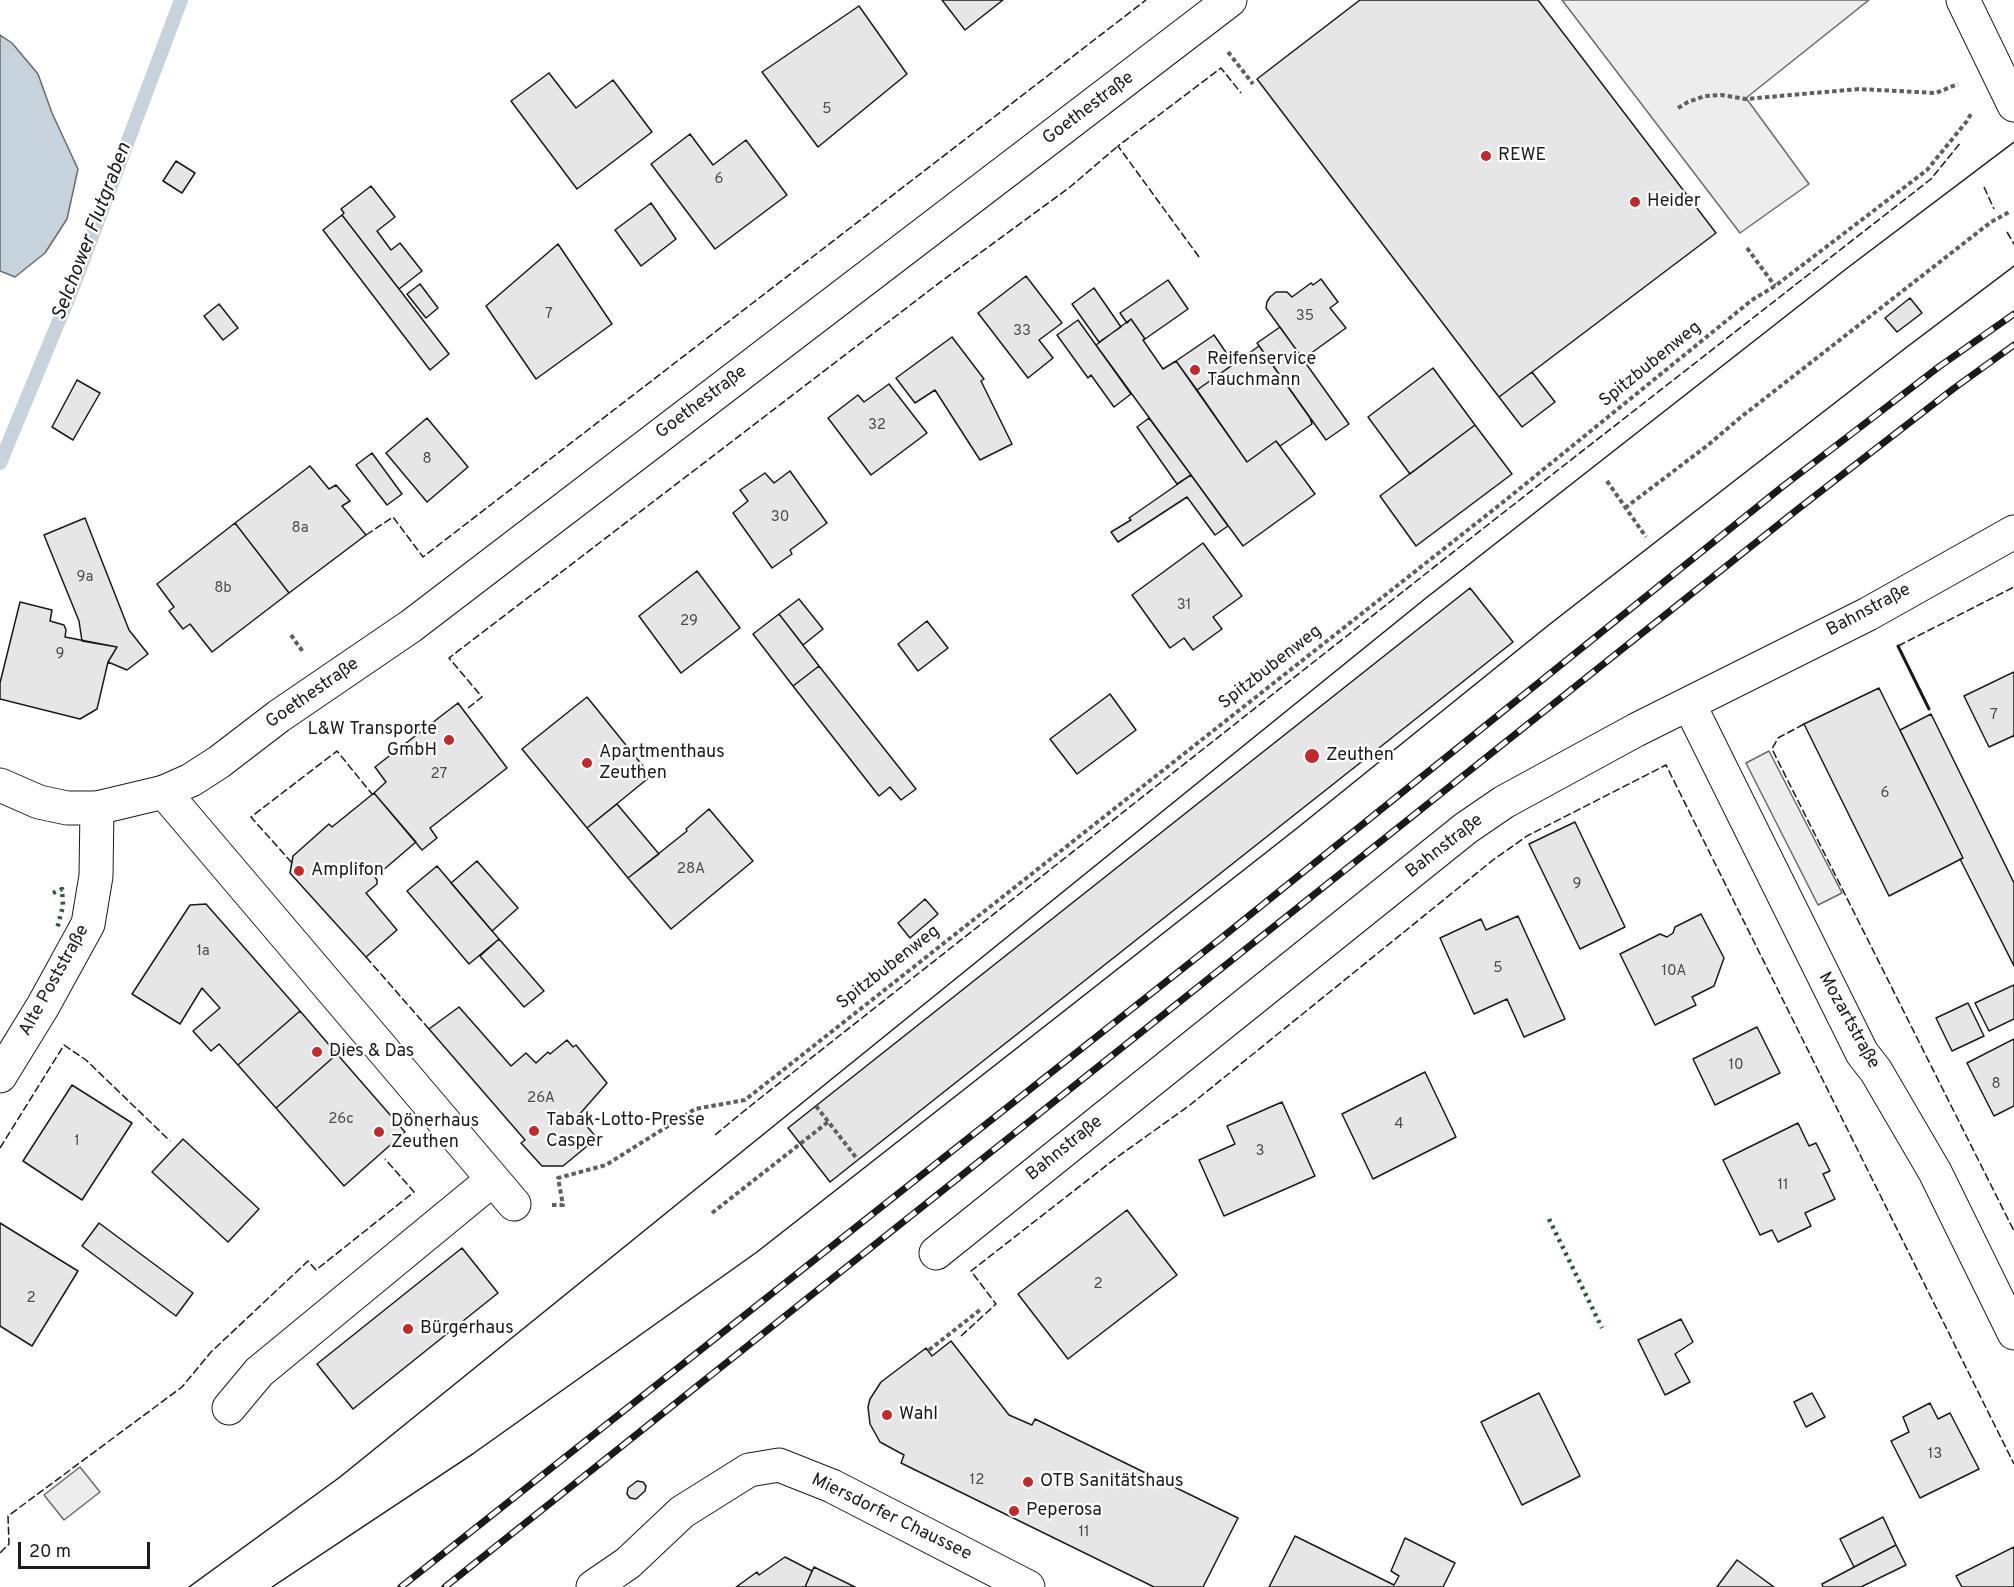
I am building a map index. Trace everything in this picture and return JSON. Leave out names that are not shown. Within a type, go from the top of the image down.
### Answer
[{"type":"street","name":"Goethestraße","points":[[0,784],[39,802],[67,808],[97,808],[164,792],[191,780],[219,762],[279,716],[411,626],[1230,0]]},
{"type":"street","points":[[1963,0],[2014,105]]},
{"type":"street","name":"Bahnstraße","points":[[936,1252],[1466,828],[1504,802],[1627,735],[1868,614],[2014,532]]},
{"type":"street","name":"Mozartstraße","points":[[1689,704],[1862,1053],[1935,1172],[2014,1333]]},
{"type":"street","points":[[164,792],[514,1204]]},
{"type":"street","name":"Alte Poststraße","points":[[5,1059],[88,924],[96,876],[97,808]]},
{"type":"street","points":[[229,1408],[259,1372],[492,1180]]},
{"type":"street","name":"Miersdorfer Chaussee","points":[[593,1587],[628,1563],[681,1512],[749,1470],[778,1465],[832,1486],[1028,1587]]},
{"type":"path","points":[[1228,51],[1253,84]]},
{"type":"path","points":[[1678,108],[1705,96],[1721,95],[1746,99],[1859,89],[1936,93],[1958,84]]},
{"type":"path","name":"Spitzbubenweg","points":[[563,1205],[558,1178],[606,1166],[695,1109],[745,1100],[1507,499],[1752,300],[1775,286],[1927,170],[1967,121]]},
{"type":"path","points":[[1625,508],[1991,222],[2011,211]]},
{"type":"path","points":[[1747,248],[1775,286]]},
{"type":"path","points":[[1607,481],[1646,537]]},
{"type":"path","points":[[291,635],[303,653]]},
{"type":"path","points":[[816,1106],[858,1160]]},
{"type":"path","points":[[712,1213],[828,1122]]},
{"type":"path","points":[[929,1350],[980,1310]]},
{"type":"shaded area","points":[[1562,0],[1869,0],[1746,98],[1809,184],[1740,233]]},
{"type":"shaded area","points":[[0,35],[12,43],[38,74],[52,113],[78,169],[67,219],[45,253],[15,277],[0,271]]},
{"type":"shaded area","points":[[1769,751],[1842,893],[1818,905],[1746,763]]},
{"type":"shaded area","points":[[80,1467],[100,1492],[64,1520],[44,1495]]},
{"type":"building","points":[[942,0],[1003,0],[965,30]]},
{"type":"building","name":"REWE","points":[[1360,0],[1538,0],[1716,233],[1499,397],[1257,79]]},
{"type":"building","points":[[859,6],[907,74],[818,147],[762,72]]},
{"type":"building","points":[[549,73],[576,108],[613,80],[652,132],[577,189],[511,101]]},
{"type":"building","points":[[690,134],[713,165],[746,140],[787,195],[715,249],[651,164]]},
{"type":"building","points":[[176,161],[195,173],[182,193],[163,181]]},
{"type":"building","points":[[371,186],[395,217],[377,231],[391,250],[400,243],[422,271],[399,289],[342,215],[344,213],[341,209]]},
{"type":"building","points":[[651,203],[676,239],[641,266],[615,230]]},
{"type":"building","points":[[342,215],[449,354],[430,370],[323,230]]},
{"type":"building","points":[[558,244],[612,324],[536,379],[486,306]]},
{"type":"building","points":[[1026,276],[1062,323],[1039,340],[1053,358],[1028,378],[978,313]]},
{"type":"building","points":[[1321,279],[1338,302],[1330,308],[1346,328],[1303,359],[1266,308],[1267,302],[1276,292],[1287,292],[1292,297],[1311,283],[1313,285]]},
{"type":"building","points":[[1168,280],[1188,309],[1145,339],[1131,319],[1127,323],[1120,313]]},
{"type":"building","points":[[420,284],[438,308],[426,318],[407,294]]},
{"type":"building","points":[[1094,288],[1121,327],[1099,342],[1072,304]]},
{"type":"building","points":[[1910,298],[1922,313],[1897,332],[1885,318]]},
{"type":"building","points":[[219,304],[238,328],[223,340],[204,316]]},
{"type":"building","points":[[1131,319],[1163,369],[1176,361],[1247,462],[1276,441],[1315,494],[1243,546],[1096,345]]},
{"type":"building","points":[[1078,320],[1131,394],[1114,407],[1091,375],[1088,378],[1057,335]]},
{"type":"building","points":[[1280,327],[1349,424],[1326,440],[1257,343]]},
{"type":"building","points":[[1214,335],[1234,364],[1197,390],[1176,361]]},
{"type":"building","points":[[952,337],[984,379],[981,381],[1012,444],[980,460],[935,390],[915,403],[896,378]]},
{"type":"building","points":[[1259,346],[1312,424],[1280,446],[1276,441],[1247,462],[1197,390]]},
{"type":"building","points":[[1433,368],[1475,425],[1410,474],[1368,417]]},
{"type":"building","points":[[1532,372],[1555,402],[1522,427],[1499,397]]},
{"type":"building","points":[[77,380],[100,393],[73,440],[52,427]]},
{"type":"building","points":[[889,384],[927,433],[871,475],[828,418],[858,395],[864,402]]},
{"type":"building","points":[[427,418],[468,467],[427,502],[386,453]]},
{"type":"building","points":[[1149,418],[1191,475],[1177,484],[1137,427]]},
{"type":"building","points":[[1475,425],[1512,474],[1416,546],[1380,496]]},
{"type":"building","points":[[372,453],[402,494],[387,505],[356,465]]},
{"type":"building","points":[[310,466],[329,489],[336,485],[350,501],[342,506],[366,535],[289,593],[235,523]]},
{"type":"building","points":[[790,471],[827,523],[790,550],[792,554],[772,568],[733,513],[748,501],[740,490],[765,473],[774,483]]},
{"type":"building","points":[[1191,475],[1228,526],[1215,535],[1187,497],[1118,542],[1111,532],[1131,520],[1129,518]]},
{"type":"building","points":[[85,518],[129,630],[148,654],[127,670],[108,662],[117,647],[82,641],[79,621],[44,535]]},
{"type":"building","points":[[235,523],[289,593],[212,652],[190,624],[183,629],[169,611],[174,607],[157,584]]},
{"type":"building","points":[[1203,543],[1242,596],[1213,617],[1222,629],[1193,650],[1184,638],[1170,648],[1132,595]]},
{"type":"building","points":[[697,571],[740,628],[681,673],[639,616]]},
{"type":"building","points":[[1470,588],[1513,642],[830,1182],[788,1128]]},
{"type":"building","points":[[799,599],[823,629],[803,645],[779,614]]},
{"type":"building","points":[[20,602],[52,610],[50,621],[64,625],[65,637],[117,647],[108,662],[97,709],[80,719],[0,699],[0,683]]},
{"type":"building","points":[[779,614],[819,666],[793,686],[753,634]]},
{"type":"building","points":[[927,621],[948,648],[918,671],[898,644]]},
{"type":"building","points":[[819,666],[916,789],[901,800],[890,787],[879,796],[793,686]]},
{"type":"building","points":[[2014,672],[2014,737],[1989,747],[1964,696]]},
{"type":"building","points":[[1879,688],[1963,858],[1889,896],[1804,724]]},
{"type":"building","points":[[1110,694],[1136,730],[1077,774],[1050,739]]},
{"type":"building","name":"Apartmenthaus Zeuthen","points":[[587,697],[651,776],[587,828],[522,749]]},
{"type":"building","points":[[458,703],[507,768],[430,828],[437,838],[422,850],[374,793],[386,782],[375,767]]},
{"type":"building","points":[[1931,714],[2014,883],[2014,966],[1960,859],[1963,858],[1900,730]]},
{"type":"building","points":[[374,793],[416,842],[375,877],[377,884],[366,893],[397,930],[366,957],[290,873],[293,856],[329,824],[332,827]]},
{"type":"building","points":[[617,804],[659,854],[628,878],[587,828]]},
{"type":"building","points":[[709,809],[753,861],[671,929],[628,878],[687,831],[686,829]]},
{"type":"building","points":[[1575,822],[1625,927],[1580,949],[1529,844]]},
{"type":"building","points":[[477,861],[518,908],[492,931],[451,883]]},
{"type":"building","points":[[437,866],[499,939],[469,964],[407,891]]},
{"type":"building","points":[[925,899],[938,914],[910,938],[898,923]]},
{"type":"building","points":[[206,904],[300,1011],[238,1065],[219,1044],[211,1051],[193,1031],[220,1008],[202,988],[180,1024],[132,994],[190,905]]},
{"type":"building","points":[[1701,914],[1724,958],[1714,986],[1692,997],[1696,1005],[1655,1025],[1620,954],[1660,934],[1667,937],[1673,933],[1675,927]]},
{"type":"building","points":[[1518,916],[1565,1019],[1524,1037],[1507,999],[1474,1014],[1440,938],[1481,919],[1486,930]]},
{"type":"building","points":[[499,939],[544,991],[524,1007],[480,956]]},
{"type":"building","points":[[2014,985],[2014,1019],[1989,1031],[1975,1003]]},
{"type":"building","points":[[1968,1003],[1984,1036],[1952,1051],[1936,1018]]},
{"type":"building","points":[[459,1007],[511,1066],[526,1053],[536,1063],[567,1040],[573,1047],[576,1045],[607,1083],[578,1116],[597,1138],[563,1166],[542,1166],[521,1143],[525,1140],[429,1029]]},
{"type":"building","points":[[300,1011],[337,1054],[276,1108],[238,1065]]},
{"type":"building","points":[[1757,1027],[1780,1073],[1715,1105],[1693,1059]]},
{"type":"building","points":[[2014,1039],[2014,1106],[1994,1116],[1967,1063]]},
{"type":"building","points":[[337,1054],[405,1132],[344,1186],[276,1108]]},
{"type":"building","points":[[1425,1072],[1456,1137],[1373,1179],[1342,1114]]},
{"type":"building","points":[[72,1085],[132,1123],[82,1200],[23,1161]]},
{"type":"building","points":[[1282,1102],[1315,1176],[1224,1216],[1199,1160],[1235,1144],[1227,1126]]},
{"type":"building","points":[[1798,1123],[1809,1146],[1816,1143],[1830,1171],[1823,1174],[1835,1199],[1805,1213],[1811,1226],[1778,1242],[1772,1230],[1760,1235],[1723,1160]]},
{"type":"building","points":[[183,1139],[259,1209],[228,1242],[152,1172]]},
{"type":"building","points":[[1127,1210],[1177,1275],[1068,1359],[1018,1294]]},
{"type":"building","points":[[0,1223],[78,1271],[32,1346],[0,1326]]},
{"type":"building","points":[[99,1223],[193,1293],[176,1316],[82,1246]]},
{"type":"building","name":"Bürgerhaus","points":[[462,1248],[498,1293],[353,1409],[317,1364]]},
{"type":"building","points":[[1681,1319],[1693,1342],[1675,1354],[1690,1382],[1665,1395],[1638,1340]]},
{"type":"building","points":[[951,1341],[1009,1415],[1032,1425],[1035,1419],[1238,1518],[1203,1587],[1154,1587],[901,1463],[904,1455],[880,1442],[870,1424],[868,1407],[870,1399],[881,1382],[926,1348],[932,1356]]},
{"type":"building","points":[[1539,1393],[1580,1476],[1522,1505],[1481,1422]]},
{"type":"building","points":[[1812,1393],[1825,1417],[1806,1427],[1794,1402]]},
{"type":"building","points":[[1930,1403],[1938,1419],[1950,1413],[1979,1469],[1920,1498],[1891,1441],[1909,1432],[1903,1417]]},
{"type":"building","points":[[637,1481],[643,1482],[646,1486],[645,1491],[636,1499],[630,1498],[627,1494],[628,1488]]},
{"type":"building","points":[[1883,1517],[1896,1545],[1854,1567],[1840,1539]]},
{"type":"building","points":[[1295,1536],[1394,1585],[1399,1576],[1391,1571],[1405,1538],[1455,1563],[1443,1587],[1269,1587]]},
{"type":"building","points":[[1896,1545],[1906,1565],[1861,1587],[1823,1587],[1822,1584]]},
{"type":"building","points":[[2014,1547],[2014,1587],[1962,1587],[1956,1576]]},
{"type":"building","points":[[785,1557],[812,1571],[805,1587],[736,1587],[757,1572],[759,1575]]},
{"type":"building","points":[[1737,1560],[1774,1587],[1717,1587]]},
{"type":"building","points":[[814,1567],[855,1587],[805,1587]]},
{"type":"waterway","name":"Selchower Flutgraben","points":[[0,463],[73,287],[181,0]]},
{"type":"tram line","points":[[189,1587],[340,1477],[1426,598],[1846,269],[2014,142]]},
{"type":"tram line","points":[[272,1587],[474,1453],[757,1252],[1296,829],[1550,624],[2014,266]]},
{"type":"railway","points":[[401,1587],[1220,939],[1782,487],[1940,366],[2014,314]]},
{"type":"railway","points":[[445,1587],[1798,509],[1953,389],[2014,345]]},
{"type":"hedge","points":[[53,893],[62,889],[63,906],[57,929]]},
{"type":"hedge","points":[[1549,1219],[1602,1328]]},
{"type":"fence","points":[[366,535],[393,517],[423,557],[1146,0]]},
{"type":"fence","points":[[1199,257],[1118,146],[1221,68],[1241,93]]},
{"type":"fence","points":[[715,1135],[1485,527],[1931,179],[1961,142]]},
{"type":"fence","points":[[468,708],[482,697],[449,658],[943,280],[1070,187],[1118,146]]},
{"type":"fence","points":[[1984,187],[1994,209]]},
{"type":"fence","points":[[2007,232],[2014,244]]},
{"type":"fence","points":[[1898,646],[2014,587]]},
{"type":"fence","points":[[1804,724],[1778,738],[1772,749],[2014,1231]]},
{"type":"fence","points":[[292,863],[251,817],[337,751],[372,794]]},
{"type":"fence","points":[[961,1336],[996,1304],[971,1271],[1116,1158],[1190,1105],[1493,860],[1527,836],[1666,765],[2014,1464]]},
{"type":"fence","points":[[366,957],[429,1029]]},
{"type":"fence","points":[[0,1148],[64,1045],[86,1060],[170,1141]]},
{"type":"fence","points":[[0,1553],[9,1544],[8,1516],[182,1387],[211,1352],[308,1261],[316,1270],[414,1192],[385,1159]]},
{"type":"wall","points":[[1898,646],[1929,709]]},
{"type":"place","name":"REWE","points":[[1486,156]]},
{"type":"place","name":"Heider","points":[[1635,202]]},
{"type":"place","name":"Reifenservice Tauchmann","points":[[1195,370]]},
{"type":"place","name":"L&W Transporte GmbH","points":[[449,740]]},
{"type":"place","name":"Zeuthen","points":[[1312,756]]},
{"type":"place","name":"Apartmenthaus Zeuthen","points":[[587,763]]},
{"type":"place","name":"Amplifon","points":[[299,871]]},
{"type":"place","name":"Dies & Das","points":[[317,1052]]},
{"type":"place","name":"Tabak-Lotto-Presse Casper","points":[[534,1131]]},
{"type":"place","name":"Dönerhaus Zeuthen","points":[[379,1132]]},
{"type":"place","name":"Bürgerhaus","points":[[408,1329]]},
{"type":"place","name":"Wahl","points":[[887,1415]]},
{"type":"place","name":"OTB Sanitätshaus","points":[[1028,1482]]},
{"type":"place","name":"Peperosa","points":[[1014,1511]]}]
